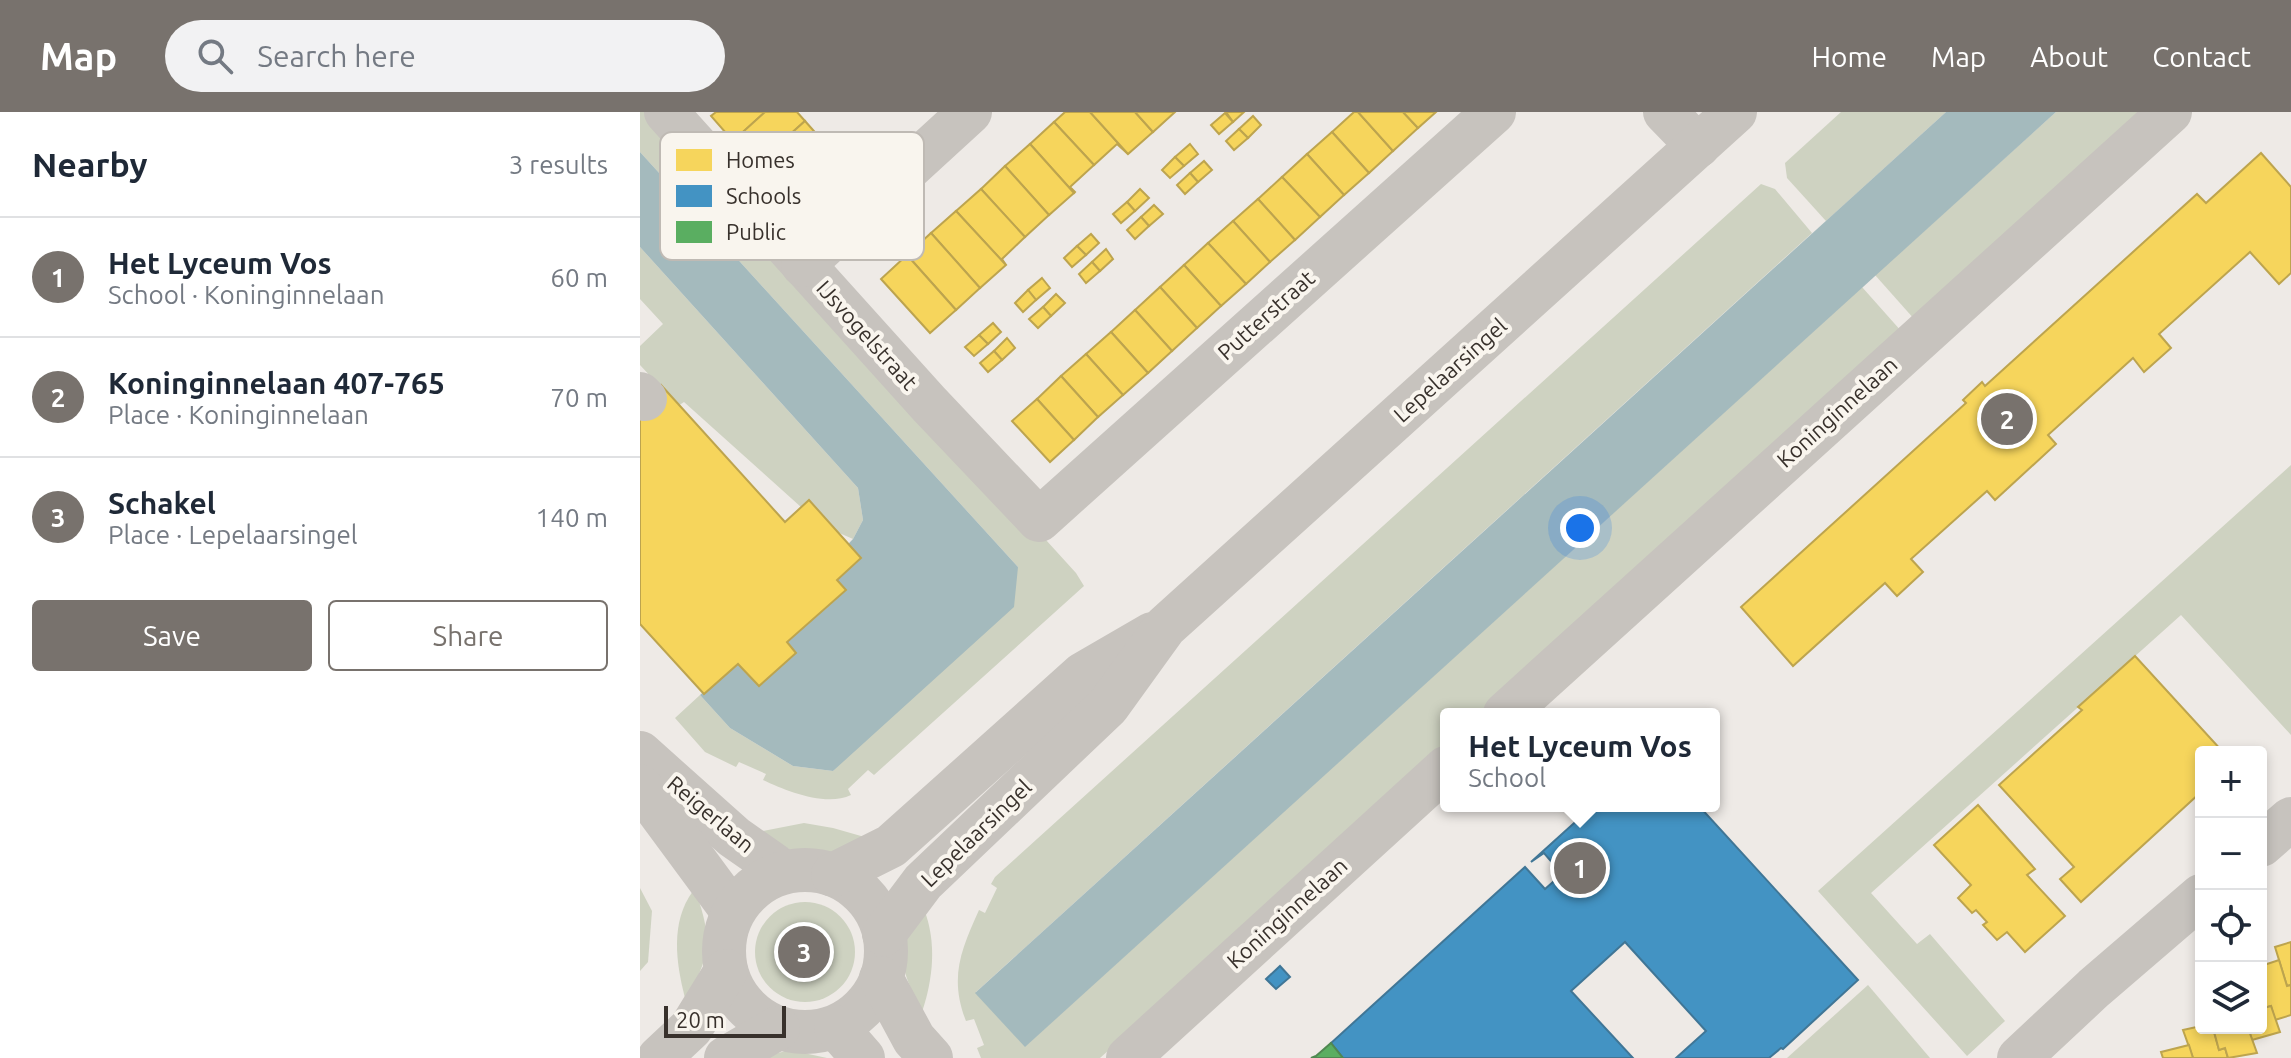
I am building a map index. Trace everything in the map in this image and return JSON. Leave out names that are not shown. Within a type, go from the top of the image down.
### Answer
[{"type":"street","name":"IJsvogelstraat","points":[[666,112],[684,132]]},
{"type":"street","points":[[924,154],[970,112]]},
{"type":"street","name":"Putterstraat","points":[[1039,520],[1494,112]]},
{"type":"street","points":[[1665,112],[1698,146]]},
{"type":"street","name":"Lepelaarsingel","points":[[884,934],[923,882],[1108,706],[1165,627],[1735,112]]},
{"type":"street","name":"Koninginnelaan","points":[[1512,708],[2170,112]]},
{"type":"street","name":"IJsvogelstraat","points":[[799,260],[1039,520]]},
{"type":"street","points":[[803,265],[808,260]]},
{"type":"street","name":"Lepelaarsingel","points":[[833,875],[891,846],[1083,674],[1165,627]]},
{"type":"street","name":"Reigerlaan","points":[[640,753],[734,837],[784,872]]},
{"type":"street","name":"Koninginnelaan","points":[[1128,1058],[1440,773]]},
{"type":"street","name":"Reigerlaan","points":[[640,786],[733,912]]},
{"type":"street","points":[[2267,840],[2291,819]]},
{"type":"street","points":[[808,870],[833,875],[847,882],[871,904],[884,934],[885,964],[881,978],[876,991],[859,1012],[850,1042],[817,1032],[797,1033],[778,1028],[754,1015],[736,995],[726,971],[723,947],[733,912],[749,891],[760,883],[784,872],[808,870]]},
{"type":"street","points":[[2041,1051],[2094,988],[2195,901]]},
{"type":"street","points":[[659,1058],[691,1028],[726,971]]},
{"type":"street","points":[[881,978],[914,1039],[931,1058]]},
{"type":"street","points":[[726,1058],[778,1028]]},
{"type":"green space","points":[[640,112],[657,112],[675,132],[660,132],[660,174],[640,152]]},
{"type":"green space","points":[[1841,112],[1946,112],[1826,221],[1787,178],[1785,163]]},
{"type":"green space","points":[[2056,112],[2146,112],[1915,320],[1875,275]]},
{"type":"green space","points":[[1761,184],[1775,189],[1812,233],[976,992],[1025,1046],[1862,287],[1902,332],[1487,708],[1440,708],[1440,750],[1100,1058],[981,1058],[977,1048],[984,1045],[974,1019],[966,1021],[961,1006],[959,964],[979,910],[985,913],[997,888],[991,884],[995,877]]},
{"type":"green space","points":[[640,247],[858,488],[863,520],[853,539],[821,525],[684,402],[678,406],[640,365],[640,346],[663,324],[640,299]]},
{"type":"green space","points":[[738,260],[792,260],[1076,573],[1084,586],[874,775],[868,770],[848,789],[851,795],[830,799],[794,793],[763,780],[766,774],[739,762],[736,767],[705,752],[675,718],[700,695],[730,728],[793,766],[833,771],[1018,567]]},
{"type":"green space","points":[[2291,465],[2291,735],[2181,615],[1871,893],[1917,944],[1930,934],[2005,1021],[1967,1056],[1818,891]]},
{"type":"green space","points":[[804,823],[868,838],[839,850],[814,854],[789,849],[763,831]]},
{"type":"green space","points":[[640,888],[652,911],[648,962],[640,971]]},
{"type":"green space","points":[[693,891],[705,922],[706,947],[700,972],[685,998],[679,971],[678,929]]},
{"type":"green space","points":[[805,902],[833,910],[847,924],[855,952],[847,980],[833,994],[805,1002],[777,994],[763,980],[755,952],[763,924],[777,910]]},
{"type":"green space","points":[[924,909],[931,935],[932,961],[922,1012],[903,960],[908,937]]},
{"type":"green space","points":[[1868,985],[1930,1058],[1787,1058]]},
{"type":"green space","points":[[790,1050],[827,1058],[758,1058]]},
{"type":"shaded area","points":[[1946,112],[2056,112],[1025,1047],[975,993]]},
{"type":"shaded area","points":[[640,152],[660,174],[660,260],[738,260],[1018,567],[1014,607],[833,771],[793,766],[730,728],[700,695],[833,577],[824,569],[853,539],[863,520],[858,488],[640,247]]},
{"type":"building: Homes","points":[[716,112],[765,112],[743,132],[725,132],[711,116]]},
{"type":"building: Homes","points":[[765,112],[797,112],[805,121],[793,132],[743,132]]},
{"type":"building: Homes","points":[[1065,112],[1090,112],[1128,154],[1117,144],[1094,165],[1054,122]]},
{"type":"building: Homes","points":[[1090,112],[1135,112],[1153,132],[1128,154]]},
{"type":"building: Homes","points":[[1135,112],[1175,112],[1153,132]]},
{"type":"building: Homes","points":[[1226,112],[1244,112],[1233,122]]},
{"type":"building: Homes","points":[[1354,112],[1358,112],[1393,151],[1369,173],[1332,132]]},
{"type":"building: Homes","points":[[1358,112],[1403,112],[1418,128],[1393,151]]},
{"type":"building: Homes","points":[[1403,112],[1436,112],[1418,128]]},
{"type":"building: Homes","points":[[1225,113],[1233,122],[1219,134],[1211,125]]},
{"type":"building: Homes","points":[[1253,116],[1261,125],[1248,138],[1239,129]]},
{"type":"building: Homes","points":[[805,121],[815,132],[793,132]]},
{"type":"building: Homes","points":[[1054,122],[1094,165],[1070,187],[1074,193],[1030,144]]},
{"type":"building: Homes","points":[[1239,129],[1248,138],[1234,150],[1226,141]]},
{"type":"building: Homes","points":[[1332,132],[1369,173],[1344,195],[1307,154]]},
{"type":"building: Homes","points":[[1030,144],[1074,193],[1049,215],[1005,166]]},
{"type":"building: Homes","points":[[1190,144],[1198,154],[1184,166],[1175,157]]},
{"type":"building: Homes","points":[[2261,153],[2291,187],[2291,273],[2279,284],[2250,252],[2159,334],[2171,348],[2144,372],[2133,358],[2048,435],[2056,444],[1995,500],[1987,491],[1911,559],[1923,572],[1897,596],[1885,583],[1793,666],[1741,607],[1966,403],[1963,400],[1982,382],[1985,386],[2197,194],[2206,203]]},
{"type":"building: Homes","points":[[1307,154],[1344,195],[1320,217],[1282,177]]},
{"type":"building: Homes","points":[[1175,157],[1184,166],[1170,178],[1162,170]]},
{"type":"building: Homes","points":[[1204,161],[1212,170],[1198,182],[1190,173]]},
{"type":"building: Homes","points":[[1005,166],[1049,215],[1025,237],[981,189]]},
{"type":"building: Homes","points":[[1190,173],[1198,182],[1185,194],[1177,185]]},
{"type":"building: Homes","points":[[1282,177],[1320,217],[1295,240],[1258,199]]},
{"type":"building: Homes","points":[[981,189],[1025,237],[1002,259],[1006,265],[956,211]]},
{"type":"building: Homes","points":[[1140,189],[1149,198],[1135,211],[1127,202]]},
{"type":"building: Homes","points":[[1258,199],[1295,240],[1270,262],[1233,221]]},
{"type":"building: Homes","points":[[1127,202],[1135,211],[1121,223],[1113,214]]},
{"type":"building: Homes","points":[[1154,205],[1163,214],[1149,226],[1141,217]]},
{"type":"building: Homes","points":[[956,211],[1006,265],[980,288],[931,233]]},
{"type":"building: Homes","points":[[1141,217],[1149,226],[1135,239],[1127,230]]},
{"type":"building: Homes","points":[[1233,221],[1270,262],[1246,284],[1208,243]]},
{"type":"building: Homes","points":[[931,233],[980,288],[956,310],[911,260],[924,260],[924,239]]},
{"type":"building: Homes","points":[[1091,234],[1099,243],[1086,255],[1077,246]]},
{"type":"building: Homes","points":[[1208,243],[1246,284],[1221,306],[1184,265]]},
{"type":"building: Homes","points":[[1077,246],[1086,255],[1072,267],[1064,258]]},
{"type":"building: Homes","points":[[1106,249],[1113,259],[1100,271],[1092,262]]},
{"type":"building: Homes","points":[[902,260],[911,260],[956,310],[930,333],[881,279]]},
{"type":"building: Homes","points":[[1092,262],[1100,271],[1086,283],[1079,274]]},
{"type":"building: Homes","points":[[1184,265],[1221,306],[1197,328],[1160,287]]},
{"type":"building: Homes","points":[[1042,278],[1050,288],[1036,300],[1028,290]]},
{"type":"building: Homes","points":[[1160,287],[1197,328],[1172,351],[1135,310]]},
{"type":"building: Homes","points":[[1028,290],[1036,300],[1023,312],[1015,303]]},
{"type":"building: Homes","points":[[1056,294],[1065,303],[1051,316],[1043,307]]},
{"type":"building: Homes","points":[[1043,307],[1051,316],[1038,328],[1029,319]]},
{"type":"building: Homes","points":[[1135,310],[1172,351],[1148,373],[1111,332]]},
{"type":"building: Homes","points":[[993,323],[1001,332],[988,344],[979,335]]},
{"type":"building: Homes","points":[[1111,332],[1148,373],[1123,395],[1086,354]]},
{"type":"building: Homes","points":[[979,335],[988,344],[974,356],[965,347]]},
{"type":"building: Homes","points":[[1007,338],[1015,348],[1002,360],[994,351]]},
{"type":"building: Homes","points":[[994,351],[1002,360],[988,372],[980,363]]},
{"type":"building: Homes","points":[[1086,354],[1123,395],[1098,417],[1061,376]]},
{"type":"building: Homes","points":[[1061,376],[1098,417],[1074,440],[1037,399]]},
{"type":"building: Homes","points":[[661,385],[785,522],[809,500],[861,558],[837,580],[846,590],[787,642],[796,653],[759,686],[738,664],[704,694],[640,624],[640,404]]},
{"type":"building: Homes","points":[[1037,399],[1074,440],[1050,462],[1012,421]]},
{"type":"building: Homes","points":[[2135,656],[2218,746],[2195,746],[2195,798],[2081,902],[2060,879],[2074,867],[1999,785],[2082,710],[2078,707]]},
{"type":"building: Homes","points":[[1978,805],[2035,869],[2027,875],[2065,916],[2025,952],[2007,932],[1997,940],[1983,925],[1987,922],[1976,910],[1972,913],[1958,898],[1971,885],[1934,845]]},
{"type":"building: Homes","points":[[2291,942],[2291,985],[2287,986],[2275,947]]},
{"type":"building: Homes","points":[[2279,960],[2287,986],[2291,985],[2291,1015],[2275,1020],[2271,1006],[2267,1007],[2267,964]]},
{"type":"building: Homes","points":[[2271,1006],[2280,1032],[2252,1040],[2250,1034],[2267,1034],[2267,1007]]},
{"type":"building: Homes","points":[[2195,1027],[2195,1034],[2215,1034],[2219,1050],[2225,1048],[2228,1058],[2193,1058],[2183,1030]]},
{"type":"building: Homes","points":[[2215,1034],[2250,1034],[2257,1053],[2228,1058],[2225,1048],[2219,1050]]},
{"type":"building: Homes","points":[[2189,1045],[2193,1058],[2163,1058],[2161,1052]]},
{"type":"building: Schools","points":[[1586,812],[1704,812],[1858,980],[1783,1049],[1769,1058],[1676,1058],[1706,1031],[1625,942],[1571,991],[1633,1058],[1343,1058],[1331,1043],[1525,867],[1545,889],[1562,874],[1544,853],[1531,862]]},
{"type":"building: Schools","points":[[1280,966],[1290,977],[1276,989],[1266,979]]},
{"type":"building: Public","points":[[1331,1043],[1343,1058],[1311,1058],[1316,1056]]},
{"type":"place","name":"Koninginnelaan 407-765","points":[[2007,419]]},
{"type":"place","name":"Het Lyceum Vos","points":[[1580,868]]},
{"type":"place","name":"Schakel","points":[[804,952]]}]
